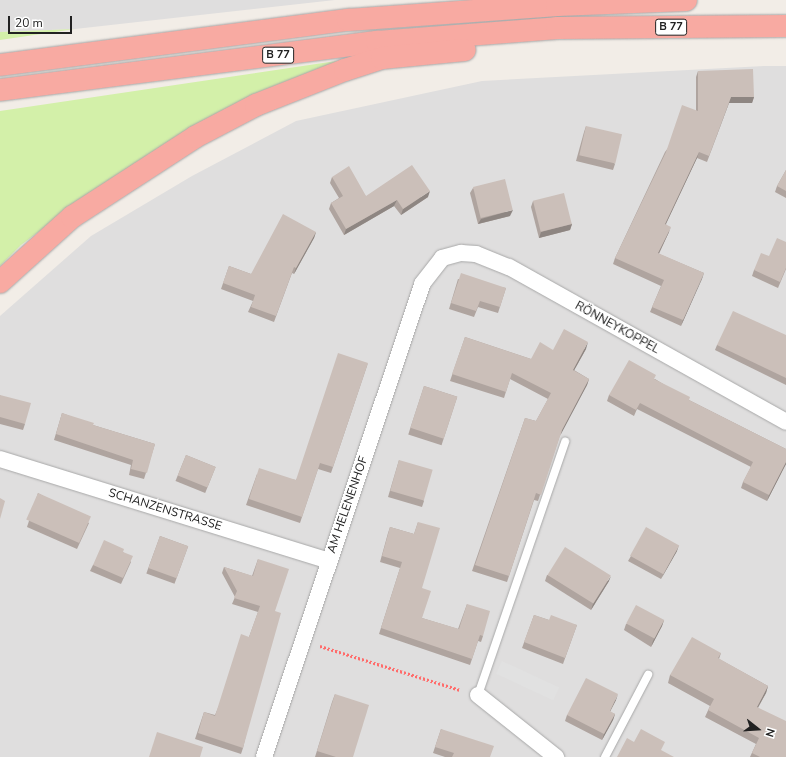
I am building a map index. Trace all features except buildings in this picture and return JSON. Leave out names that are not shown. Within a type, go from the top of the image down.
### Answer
[{"type":"highway","name":"B 77","points":[[0,65],[348,20],[557,5],[686,0]]},
{"type":"highway","name":"B 77","points":[[0,90],[377,42],[557,28],[786,26]]},
{"type":"highway","points":[[0,282],[72,217],[195,137],[256,105],[345,70],[382,58],[496,47],[557,28]]},
{"type":"street","name":"RÖNNEYKOPPEL","points":[[442,258],[460,252],[476,254],[509,267],[786,422]]},
{"type":"street","name":"AM HELENENHOF","points":[[264,757],[422,284],[442,258]]},
{"type":"street","name":"SCHANZENSTRASSE","points":[[0,459],[329,561]]},
{"type":"street","points":[[478,695],[556,757]]},
{"type":"lane","points":[[478,695],[566,442]]},
{"type":"lane","points":[[606,757],[648,675]]},
{"type":"path","points":[[302,641],[478,695]]},
{"type":"shaded area","points":[[0,0],[335,0],[75,29],[0,32]]},
{"type":"shaded area","points":[[786,66],[786,757],[0,757],[0,316],[91,236],[192,176],[296,121],[482,81]]},
{"type":"shaded area","points":[[502,661],[559,688],[553,700],[496,674]]},
{"type":"green space","points":[[75,29],[0,40],[0,32]]},
{"type":"green space","points":[[343,60],[73,206],[21,245],[0,266],[0,111]]}]
